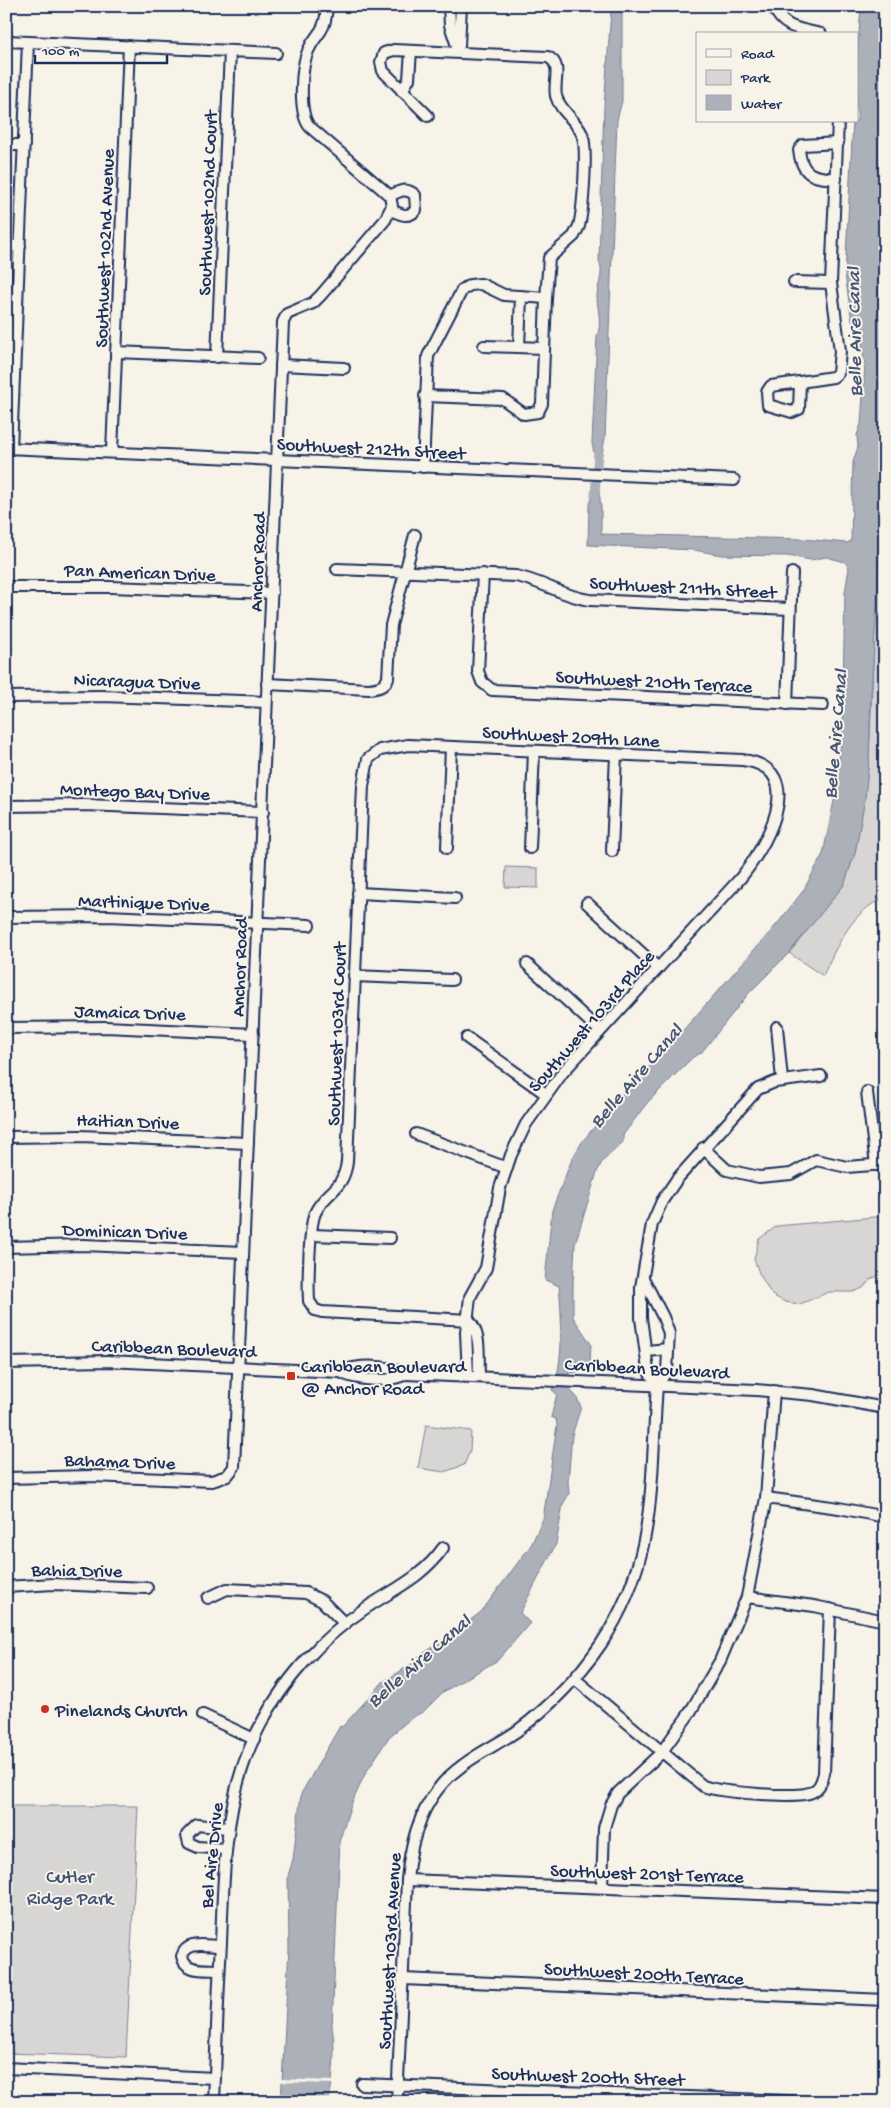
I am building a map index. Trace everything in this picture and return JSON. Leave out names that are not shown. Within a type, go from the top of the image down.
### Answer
[{"type":"street","points":[[277,460],[283,322],[287,314],[312,303],[321,295],[379,228],[391,210],[392,202],[390,196],[310,127],[304,118],[302,104],[306,55],[324,28],[327,6]]},
{"type":"street","points":[[773,6],[779,19],[790,27],[813,32]]},
{"type":"street","points":[[449,8],[461,8],[459,52],[450,25],[449,8]]},
{"type":"street","points":[[6,41],[276,53]]},
{"type":"street","points":[[8,448],[11,348],[20,246],[28,42]]},
{"type":"street","name":"Southwest 102nd Avenue","points":[[112,452],[129,46]]},
{"type":"street","name":"Southwest 102nd Court","points":[[217,356],[230,51]]},
{"type":"street","points":[[425,396],[503,399],[520,412],[533,414],[538,412],[542,404],[549,258],[574,236],[580,226],[584,138],[558,102],[556,92],[557,68],[551,59],[459,52],[389,51],[382,56],[383,71],[428,116]]},
{"type":"street","points":[[402,91],[410,80],[411,51]]},
{"type":"street","points":[[800,382],[833,377],[838,373],[840,351],[831,282],[838,122]]},
{"type":"street","points":[[836,179],[814,177],[806,171],[800,159],[799,150],[802,145],[838,143]]},
{"type":"street","points":[[6,145],[24,146]]},
{"type":"street","points":[[390,196],[400,191],[409,191],[415,194],[417,201],[416,210],[411,215],[402,215],[391,210]]},
{"type":"street","points":[[6,246],[20,246]]},
{"type":"street","points":[[794,282],[831,282]]},
{"type":"street","points":[[423,467],[425,396],[430,350],[462,290],[470,285],[480,284],[499,294],[546,298]]},
{"type":"street","points":[[519,347],[521,296]]},
{"type":"street","points":[[484,346],[544,348]]},
{"type":"street","points":[[116,352],[258,358]]},
{"type":"street","points":[[280,365],[344,368]]},
{"type":"street","name":"Southwest 212th Street","points":[[8,448],[734,480]]},
{"type":"street","name":"Anchor Road","points":[[230,1474],[234,1464],[277,460]]},
{"type":"street","points":[[267,684],[369,689],[379,687],[387,681],[391,625],[414,536]]},
{"type":"street","name":"Southwest 211th Street","points":[[337,569],[483,574],[525,578],[569,595],[590,600],[790,609]]},
{"type":"street","points":[[787,704],[792,573]]},
{"type":"street","name":"Southwest 210th Terrace","points":[[483,574],[478,666],[480,680],[484,685],[499,691],[823,705]]},
{"type":"street","name":"Pan American Drive","points":[[6,587],[95,586],[272,593]]},
{"type":"street","name":"Nicaragua Drive","points":[[6,697],[102,696],[266,702]]},
{"type":"street","name":"Southwest 209th Lane","points":[[374,753],[402,746],[451,747],[742,760],[758,764],[766,769]]},
{"type":"street","points":[[447,848],[451,747]]},
{"type":"street","points":[[530,848],[534,751]]},
{"type":"street","name":"Southwest 103rd Court","points":[[374,753],[368,759],[363,776],[346,1169],[337,1189],[322,1203],[315,1214],[309,1297],[313,1308],[322,1312],[468,1320]]},
{"type":"street","points":[[612,851],[616,754]]},
{"type":"street","name":"Southwest 103rd Place","points":[[468,1376],[466,1332],[471,1292],[486,1268],[493,1218],[507,1168],[526,1124],[563,1072],[745,873],[762,847],[774,822],[778,802],[776,783],[766,769]]},
{"type":"street","name":"Montego Bay Drive","points":[[6,806],[99,805],[263,812]]},
{"type":"street","points":[[358,893],[455,898]]},
{"type":"street","points":[[587,903],[658,968]]},
{"type":"street","name":"Martinique Drive","points":[[6,917],[108,916],[310,925]]},
{"type":"street","points":[[527,964],[600,1031]]},
{"type":"street","points":[[354,976],[452,980]]},
{"type":"street","name":"Jamaica Drive","points":[[6,1028],[106,1027],[253,1034]]},
{"type":"street","points":[[777,1027],[782,1080]]},
{"type":"street","points":[[467,1038],[546,1094]]},
{"type":"street","name":"Southwest 103rd Avenue","points":[[657,1385],[648,1370],[647,1351],[641,1318],[641,1287],[644,1280],[648,1239],[662,1200],[677,1178],[758,1089],[769,1083],[782,1080],[821,1076]]},
{"type":"street","points":[[703,1148],[728,1170],[759,1176],[790,1174],[816,1160],[847,1167],[880,1164],[867,1092]]},
{"type":"street","points":[[416,1134],[507,1168]]},
{"type":"street","name":"Haitian Drive","points":[[6,1137],[80,1136],[248,1142]]},
{"type":"street","points":[[312,1235],[390,1238]]},
{"type":"street","name":"Dominican Drive","points":[[6,1247],[104,1245],[243,1252]]},
{"type":"street","name":"Southwest 103rd Avenue","points":[[397,2102],[407,1880],[411,1847],[420,1817],[443,1783],[462,1765],[532,1720],[575,1679],[613,1624],[629,1591],[642,1553],[651,1506],[657,1385],[667,1371],[668,1349],[666,1322],[644,1280]]},
{"type":"street","name":"Southwest 103rd Place","points":[[468,1320],[475,1328],[477,1337],[479,1377]]},
{"type":"street","points":[[647,1351],[668,1349]]},
{"type":"street","name":"Caribbean Boulevard","points":[[6,1363],[90,1360],[340,1372],[351,1367],[396,1369],[406,1374],[774,1391],[885,1408]]},
{"type":"street","points":[[602,1888],[604,1828],[608,1810],[618,1794],[661,1753],[689,1714],[720,1661],[747,1597],[766,1498],[774,1391]]},
{"type":"street","name":"Bahama Drive","points":[[6,1478],[92,1476],[217,1481],[230,1474]]},
{"type":"street","points":[[766,1498],[830,1506],[885,1517]]},
{"type":"street","name":"Bel Aire Drive","points":[[214,2102],[227,1828],[237,1783],[254,1740],[292,1677],[322,1644],[344,1624],[419,1575],[443,1548]]},
{"type":"street","name":"Bahia Drive","points":[[6,1587],[60,1584],[148,1588]]},
{"type":"street","points":[[208,1598],[228,1589],[306,1593],[322,1600],[344,1624]]},
{"type":"street","points":[[747,1597],[830,1609],[885,1621]]},
{"type":"street","points":[[575,1679],[698,1783],[715,1790],[800,1794],[814,1790],[821,1783],[824,1773],[830,1609]]},
{"type":"street","points":[[203,1715],[254,1740]]},
{"type":"street","points":[[225,1849],[194,1846],[189,1843],[187,1835],[197,1825],[227,1828]]},
{"type":"street","name":"Southwest 201st Terrace","points":[[407,1880],[885,1899]]},
{"type":"street","points":[[219,1970],[190,1968],[185,1964],[182,1956],[190,1946],[220,1946]]},
{"type":"street","name":"Southwest 200th Terrace","points":[[403,1979],[885,2000]]},
{"type":"street","points":[[6,2068],[215,2078]]},
{"type":"street","name":"Southwest 200th Street","points":[[362,2084],[812,2102]]},
{"type":"green space","points":[[885,371],[885,898],[874,903],[864,911],[847,930],[823,976],[789,953],[844,884],[855,853],[869,760]]},
{"type":"green space","points":[[506,867],[538,868],[538,888],[505,887]]},
{"type":"green space","points":[[885,1216],[885,1273],[871,1279],[863,1288],[853,1292],[829,1292],[800,1304],[785,1302],[772,1295],[759,1273],[754,1259],[759,1239],[777,1226]]},
{"type":"green space","points":[[426,1425],[471,1431],[470,1451],[464,1465],[444,1472],[418,1468]]},
{"type":"green space","name":"Cutler Ridge Park","points":[[6,1806],[138,1806],[126,2057],[6,2053]]},
{"type":"water","points":[[605,6],[622,6],[622,101],[617,120],[605,438],[600,464],[596,464],[592,443],[599,322],[597,294],[601,276],[599,261],[604,106],[611,12]]},
{"type":"water","name":"Belle Aire Canal","points":[[861,6],[885,6],[885,371],[878,588],[869,760],[865,799],[855,853],[844,885],[789,953],[749,993],[701,1053],[693,1057],[647,1103],[623,1135],[623,1142],[602,1162],[597,1172],[575,1244],[573,1283],[573,1317],[591,1344],[590,1361],[577,1372],[568,1373],[570,1390],[576,1396],[581,1407],[572,1435],[568,1482],[569,1494],[563,1504],[556,1544],[520,1613],[530,1623],[498,1660],[443,1692],[424,1711],[410,1719],[389,1737],[365,1774],[350,1807],[340,1839],[332,2026],[334,2045],[329,2102],[281,2102],[289,1948],[288,1876],[293,1859],[301,1794],[340,1726],[342,1727],[383,1682],[418,1660],[417,1658],[481,1612],[531,1545],[543,1519],[557,1425],[556,1419],[551,1417],[557,1394],[552,1390],[559,1368],[561,1325],[559,1286],[545,1280],[552,1210],[572,1159],[582,1142],[617,1099],[662,1054],[778,923],[803,891],[823,854],[834,801],[842,733],[845,592],[849,568],[845,562],[826,557],[811,560],[787,556],[721,555],[694,550],[588,545],[589,505],[594,483],[598,483],[601,507],[601,534],[803,539],[847,543],[851,541],[853,462],[858,447],[857,435],[861,424],[865,365],[860,336],[852,321],[845,275],[853,122],[858,122],[858,47]]},
{"type":"pier","points":[[280,2079],[333,2081],[333,2084],[280,2082]]},
{"type":"waterway","points":[[595,495],[598,453]]},
{"type":"place","name":"Caribbean Boulevard @ Anchor Road","points":[[291,1376]]},
{"type":"place","name":"Pinelands Church","points":[[45,1709]]}]
